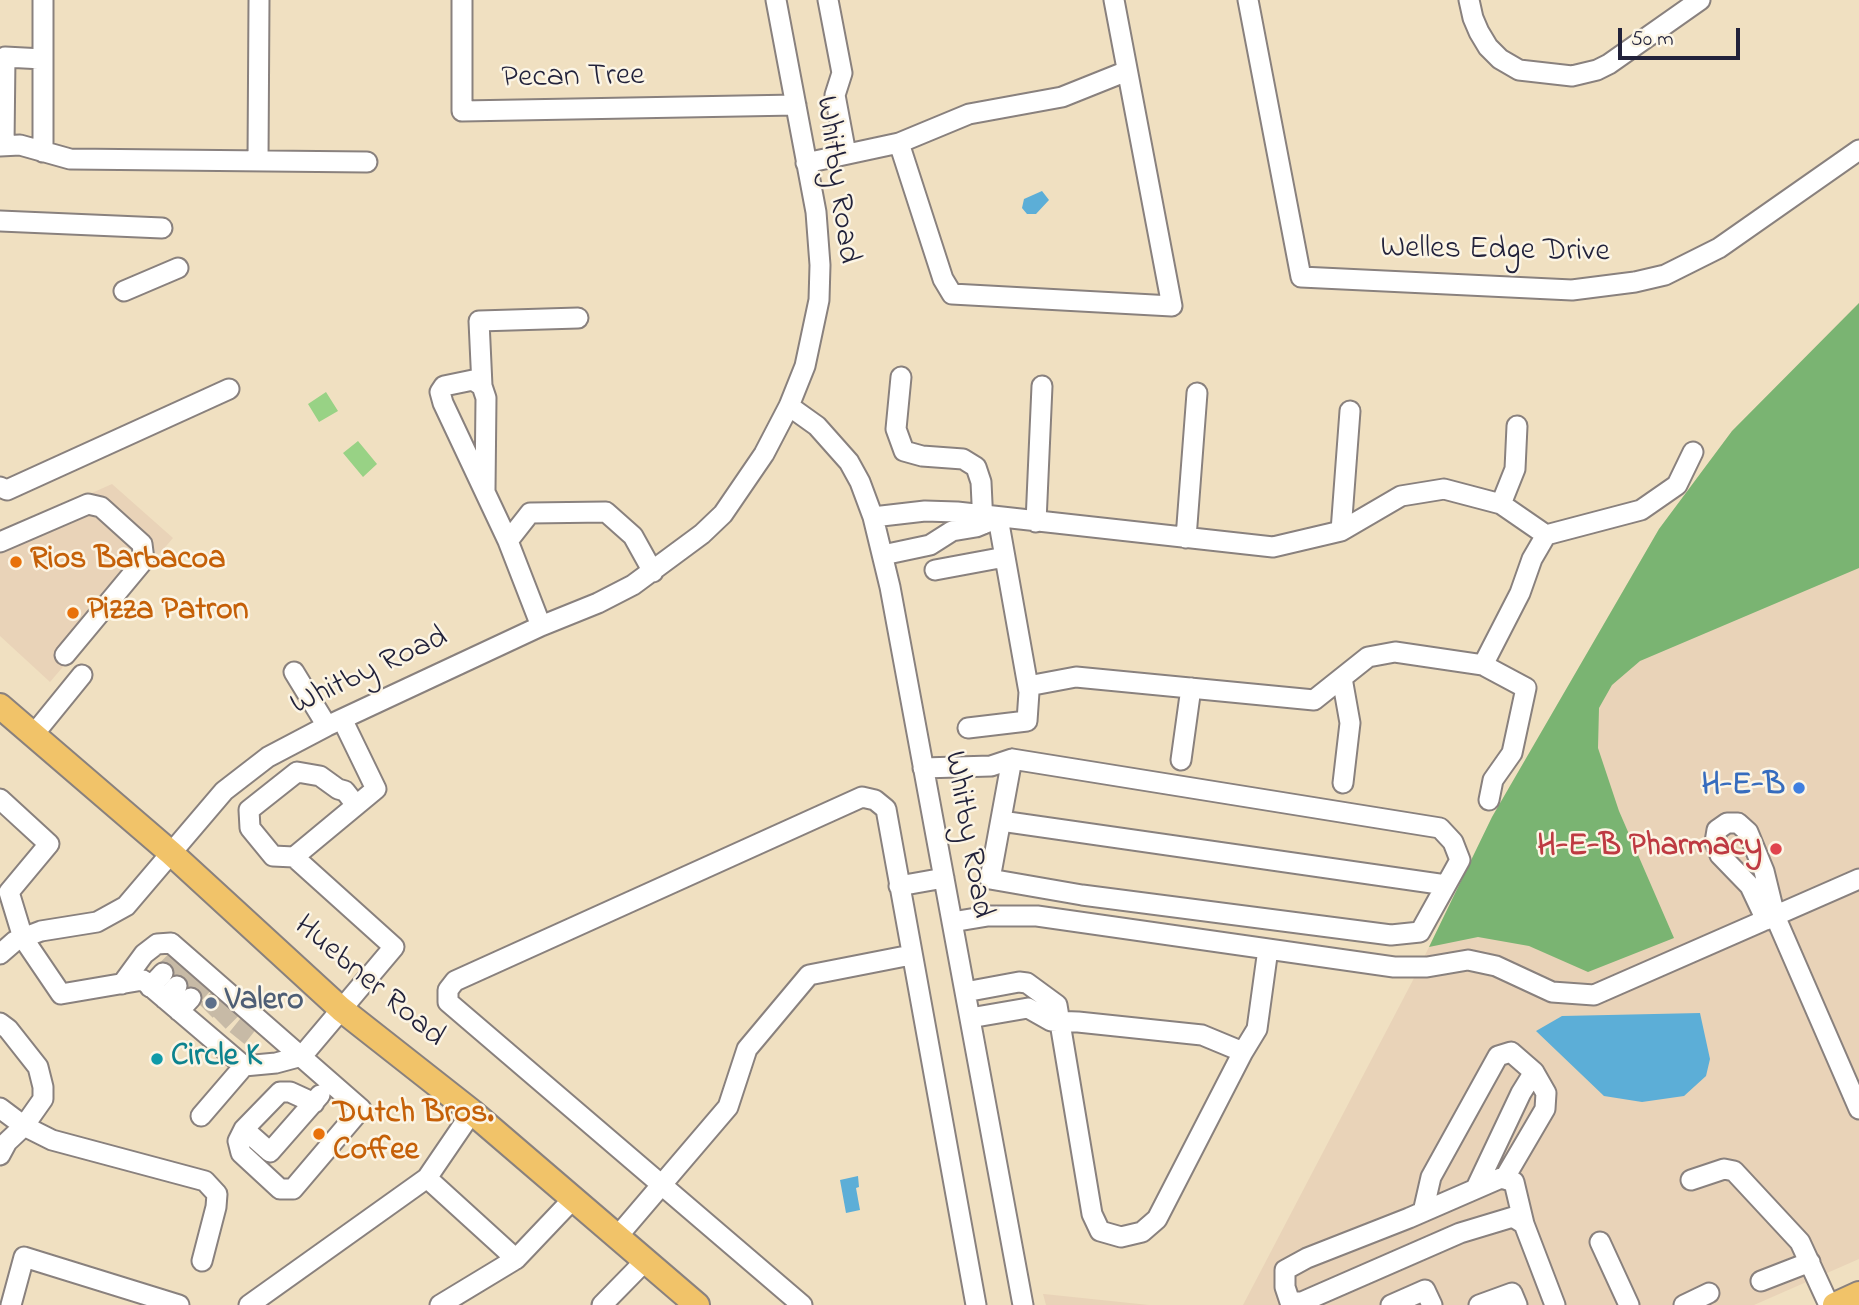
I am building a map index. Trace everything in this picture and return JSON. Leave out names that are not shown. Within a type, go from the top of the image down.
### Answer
[{"type":"main road","name":"Huebner Road","points":[[0,706],[171,853],[341,1009],[472,1112],[696,1305]]},
{"type":"main road","points":[[1835,1305],[1859,1294]]},
{"type":"street","points":[[43,0],[43,152]]},
{"type":"street","points":[[258,161],[259,0]]},
{"type":"street","name":"Pecan Tree","points":[[462,0],[462,111],[796,106]]},
{"type":"street","name":"Whitby Road","points":[[0,954],[23,938],[41,931],[97,922],[126,906],[224,791],[268,757],[334,722],[541,626],[598,603],[653,572],[723,514],[764,454],[789,406],[805,366],[819,300],[820,265],[816,212],[776,0]]},
{"type":"street","points":[[828,0],[842,73],[835,95],[846,154]]},
{"type":"street","points":[[899,143],[943,279],[952,294],[1172,306],[1114,0]]},
{"type":"street","name":"Welles Edge Drive","points":[[1248,0],[1301,277],[1572,290],[1635,282],[1665,275],[1719,248],[1859,150]]},
{"type":"street","points":[[1469,0],[1479,32],[1488,47],[1500,59],[1520,70],[1572,76],[1597,70],[1700,0]]},
{"type":"street","points":[[43,59],[5,57],[2,146],[20,145],[70,159],[368,162]]},
{"type":"street","points":[[806,163],[899,143],[969,114],[1062,97],[1127,71]]},
{"type":"street","points":[[0,221],[162,228]]},
{"type":"street","points":[[124,291],[178,268]]},
{"type":"street","points":[[485,490],[486,398],[482,386],[479,321],[578,318]]},
{"type":"street","points":[[901,377],[896,429],[904,450],[922,456],[963,459],[976,467],[988,519],[1005,557],[1028,686],[1027,721],[968,728]]},
{"type":"street","points":[[482,386],[473,380],[443,386],[440,392],[508,541],[541,626]]},
{"type":"street","points":[[1036,522],[1042,386]]},
{"type":"street","points":[[0,487],[7,490],[229,389]]},
{"type":"street","points":[[1186,538],[1198,393]]},
{"type":"street","name":"Whitby Road","points":[[789,406],[817,426],[836,446],[860,482],[883,555],[1023,1305]]},
{"type":"street","points":[[1342,531],[1350,411]]},
{"type":"street","points":[[1501,504],[1515,469],[1517,426]]},
{"type":"street","points":[[1483,665],[1520,593],[1532,559],[1546,536],[1641,510],[1677,485],[1693,452]]},
{"type":"street","points":[[873,517],[936,511],[988,519],[1273,547],[1342,531],[1401,496],[1444,489],[1501,504],[1546,536]]},
{"type":"street","points":[[0,542],[88,504],[100,507],[142,544],[144,560],[65,655]]},
{"type":"street","points":[[936,511],[941,539]]},
{"type":"street","points":[[508,541],[530,513],[606,512],[633,536],[653,572]]},
{"type":"street","points":[[883,555],[930,545],[952,531],[988,519]]},
{"type":"street","points":[[935,570],[1005,557]]},
{"type":"street","points":[[1028,686],[1076,677],[1314,700],[1368,657],[1395,652],[1483,665],[1527,688],[1512,753],[1493,780],[1489,800]]},
{"type":"street","points":[[294,672],[334,722],[376,789],[351,798],[294,857]]},
{"type":"street","points":[[34,734],[82,675]]},
{"type":"street","points":[[1342,678],[1350,723],[1343,783]]},
{"type":"street","points":[[1181,760],[1191,688]]},
{"type":"street","points":[[923,768],[991,766],[1013,759],[1440,828],[1453,842],[1460,860],[1420,932],[1391,935],[1082,895],[990,879],[1013,759]]},
{"type":"street","points":[[201,1116],[244,1066],[276,1063],[302,1056],[394,947],[294,857],[273,856],[250,828],[249,810],[297,772],[320,776],[351,798]]},
{"type":"street","points":[[802,1305],[448,1002],[447,990],[455,981],[862,797],[875,800],[886,809],[976,1305]]},
{"type":"street","points":[[0,799],[49,844],[5,889],[23,938],[61,994],[143,981],[182,980],[242,1032],[244,1066]]},
{"type":"street","points":[[1001,821],[1446,885]]},
{"type":"street","points":[[899,886],[944,878]]},
{"type":"street","points":[[952,922],[988,916],[1037,916],[1394,967],[1427,967],[1468,960],[1496,966],[1552,992],[1594,995],[1859,879]]},
{"type":"street","points":[[1770,918],[1859,1109]]},
{"type":"street","points":[[122,984],[144,954],[157,944],[171,943],[182,980],[242,1032],[302,1056],[361,1110],[293,1189],[280,1189],[241,1153],[238,1141],[244,1129],[280,1092],[289,1092],[314,1103]]},
{"type":"street","points":[[965,992],[1020,982],[1057,1005],[1062,1022],[1092,1214],[1100,1231],[1121,1237],[1142,1232],[1157,1219],[1242,1052],[1257,1029],[1268,949]]},
{"type":"street","points":[[617,1237],[728,1107],[747,1049],[809,975],[911,955]]},
{"type":"street","points":[[1028,1008],[1035,989]]},
{"type":"street","points":[[970,1018],[1028,1008],[1051,1021],[1202,1035],[1242,1052]]},
{"type":"street","points":[[0,1024],[8,1029],[38,1068],[43,1087],[43,1099],[0,1155]]},
{"type":"street","points":[[1423,1212],[1431,1177],[1498,1056],[1511,1052],[1534,1072],[1546,1093],[1545,1108],[1504,1179]]},
{"type":"street","points":[[1476,1188],[1521,1093],[1534,1072]]},
{"type":"street","points":[[244,1129],[270,1152],[331,1082]]},
{"type":"street","points":[[0,1108],[24,1126],[52,1140],[205,1181],[217,1194],[202,1261]]},
{"type":"street","points":[[249,1305],[427,1178],[472,1112]]},
{"type":"street","points":[[1692,1180],[1724,1169],[1734,1171],[1800,1242],[1829,1305]]},
{"type":"street","points":[[427,1178],[516,1259]]},
{"type":"street","points":[[1524,1224],[1513,1217],[1460,1233],[1301,1302],[1290,1302],[1285,1287],[1285,1270],[1307,1258],[1504,1179],[1514,1182],[1524,1224],[1555,1305]]},
{"type":"street","points":[[440,1305],[516,1259],[573,1199]]},
{"type":"street","points":[[1600,1242],[1629,1305]]},
{"type":"street","points":[[11,1305],[24,1257],[179,1305]]},
{"type":"street","points":[[602,1305],[645,1261]]},
{"type":"street","points":[[1760,1281],[1810,1262]]},
{"type":"street","points":[[1396,1304],[1425,1290],[1432,1305]]},
{"type":"street","points":[[1479,1305],[1512,1293],[1517,1305]]},
{"type":"street","points":[[1684,1305],[1709,1293]]},
{"type":"shaded area","points":[[1859,303],[1859,1259],[1754,1305],[1243,1305],[1412,982],[1492,817],[1659,529],[1732,431]]},
{"type":"shaded area","points":[[112,484],[173,538],[50,682],[0,636],[0,534]]},
{"type":"shaded area","points":[[1044,1294],[1149,1305],[1046,1305]]},
{"type":"green space","points":[[1859,303],[1859,568],[1640,661],[1612,685],[1599,708],[1598,748],[1619,811],[1674,938],[1588,972],[1529,946],[1478,937],[1429,947],[1492,817],[1659,529],[1732,431]]},
{"type":"green space","points":[[326,392],[338,411],[319,422],[308,404]]},
{"type":"green space","points":[[358,441],[377,464],[363,477],[343,453]]},
{"type":"water","points":[[1042,191],[1049,200],[1036,214],[1027,214],[1022,208],[1024,199]]},
{"type":"water","points":[[1700,1013],[1710,1059],[1706,1076],[1684,1096],[1642,1102],[1604,1096],[1536,1031],[1562,1016]]},
{"type":"water","points":[[858,1176],[859,1187],[856,1188],[860,1210],[846,1213],[840,1180]]},
{"type":"tunnel","points":[[163,973],[176,960]]},
{"type":"tunnel","points":[[177,986],[190,972]]},
{"type":"tunnel","points":[[191,998],[204,984]]},
{"type":"tunnel","points":[[206,1011],[219,998]]},
{"type":"tunnel","points":[[219,1022],[232,1009]]},
{"type":"tunnel","points":[[237,1038],[249,1023]]},
{"type":"place","name":"Rios Barbacoa","points":[[16,562]]},
{"type":"place","name":"Pizza Patron","points":[[73,613]]},
{"type":"place","name":"H-E-B","points":[[1799,788]]},
{"type":"place","name":"H-E-B Pharmacy","points":[[1776,849]]},
{"type":"place","name":"Valero","points":[[211,1003]]},
{"type":"place","name":"Circle K","points":[[157,1059]]},
{"type":"place","name":"Dutch Bros. Coffee","points":[[319,1134]]}]
